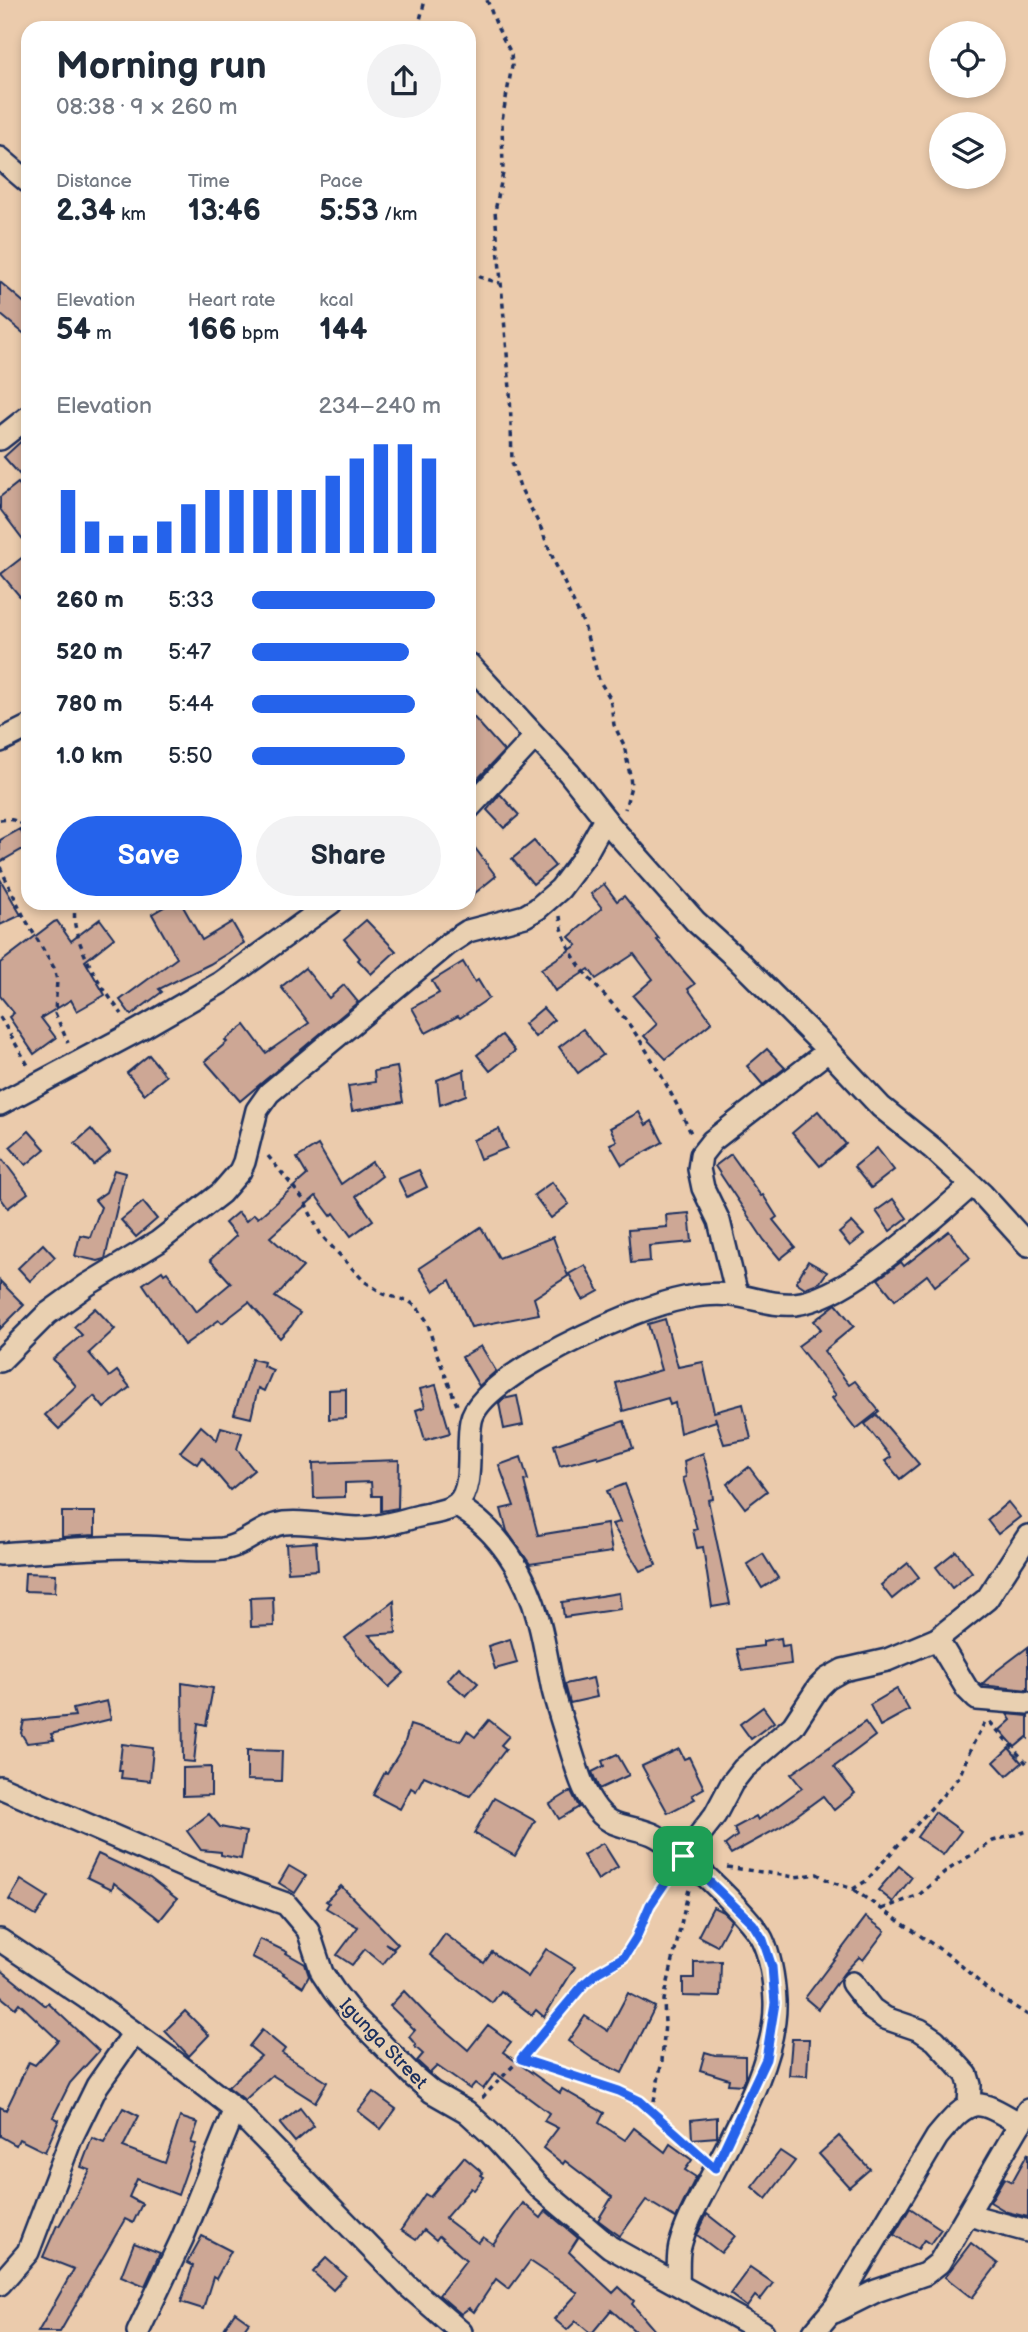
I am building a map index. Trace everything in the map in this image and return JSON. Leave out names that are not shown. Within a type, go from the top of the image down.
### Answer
[{"type":"street","points":[[0,158],[21,176]]},
{"type":"street","points":[[0,439],[21,422]]},
{"type":"street","points":[[476,672],[695,921],[737,959],[881,1107],[972,1185],[1028,1245]]},
{"type":"street","points":[[0,741],[21,730]]},
{"type":"street","points":[[476,800],[535,737]]},
{"type":"street","points":[[0,1361],[47,1314],[158,1242],[221,1193],[240,1171],[257,1111],[269,1093],[448,944],[468,930],[525,916],[560,889],[610,824]]},
{"type":"street","points":[[0,1104],[220,983],[321,910]]},
{"type":"street","points":[[737,1296],[719,1221],[704,1188],[699,1169],[701,1155],[712,1142],[828,1051]]},
{"type":"street","points":[[0,1554],[137,1547],[223,1549],[269,1525],[304,1522],[359,1528],[443,1511],[462,1498],[467,1487],[471,1419],[484,1399],[512,1376],[558,1350],[635,1313],[678,1299],[705,1295],[737,1296],[792,1305],[817,1300],[846,1285],[895,1250],[972,1185]]},
{"type":"street","points":[[455,1505],[475,1516],[485,1526],[523,1579],[540,1622],[559,1713],[582,1786],[592,1804],[603,1817],[616,1826],[651,1834],[688,1861],[753,1924],[763,1940],[772,1967],[775,2003],[766,2059],[686,2226],[679,2249],[678,2283]]},
{"type":"street","points":[[688,1861],[732,1783],[743,1769],[793,1726],[827,1679],[843,1670],[887,1660],[937,1639],[987,1599],[1028,1536]]},
{"type":"street","points":[[937,1639],[967,1689],[977,1699],[1028,1703]]},
{"type":"street","name":"Igunga Street","points":[[0,1787],[194,1871],[286,1904],[308,1930],[322,1973],[353,2015],[414,2077],[432,2092],[467,2112],[539,2187],[610,2247],[764,2332]]},
{"type":"street","points":[[0,1940],[134,2033],[235,2109],[408,2286],[461,2332]]},
{"type":"street","points":[[852,1983],[872,2009],[885,2018],[920,2030],[935,2040],[967,2075],[970,2085],[969,2105]]},
{"type":"street","points":[[0,2284],[28,2252],[71,2138],[97,2086],[134,2033]]},
{"type":"street","points":[[814,2332],[829,2314],[937,2137],[952,2118],[969,2105],[989,2105],[1024,2117],[939,2263],[925,2274],[876,2291],[829,2314]]},
{"type":"street","points":[[138,2332],[182,2239],[235,2109]]},
{"type":"street","points":[[968,2215],[1028,2231]]},
{"type":"path","points":[[420,21],[425,0]]},
{"type":"path","points":[[487,0],[511,54],[512,66],[502,121],[504,162],[495,211],[510,389],[512,462],[520,487],[584,625],[599,680],[612,704],[614,726],[626,752],[631,786],[629,796],[610,824]]},
{"type":"path","points":[[476,276],[500,284]]},
{"type":"path","points":[[0,820],[21,822]]},
{"type":"path","points":[[0,867],[24,917],[54,968],[58,979],[55,1013],[60,1029],[79,1062]]},
{"type":"path","points":[[560,889],[562,930],[569,950],[583,972],[632,1029],[675,1102],[701,1155]]},
{"type":"path","points":[[74,910],[75,926],[94,971],[112,1001],[137,1031]]},
{"type":"path","points":[[0,1017],[40,1083]]},
{"type":"path","points":[[250,1136],[303,1199],[314,1224],[334,1251],[364,1281],[384,1294],[417,1307],[427,1321],[447,1382],[469,1433]]},
{"type":"path","points":[[853,1889],[866,1881],[959,1777],[987,1718],[1028,1765]]},
{"type":"path","points":[[882,1909],[919,1895],[948,1870],[993,1841],[1028,1831]]},
{"type":"path","points":[[688,1861],[795,1877],[817,1874],[853,1889],[954,1959],[988,1990],[1028,2015]]},
{"type":"path","points":[[467,2112],[521,2059],[584,1984],[598,1972],[624,1957],[636,1938],[650,1905],[688,1861]]},
{"type":"path","points":[[652,2111],[662,2061],[664,2000],[688,1861]]},
{"type":"path","points":[[521,2059],[619,2091],[640,2101],[715,2168]]},
{"type":"building","points":[[0,282],[21,300],[21,331],[0,314]]},
{"type":"building","points":[[21,441],[21,476],[4,457]]},
{"type":"building","points":[[18,483],[21,487],[21,537],[0,509],[0,497]]},
{"type":"building","points":[[21,558],[21,598],[1,574]]},
{"type":"building","points":[[476,720],[504,751],[476,781]]},
{"type":"building","points":[[500,794],[519,815],[504,828],[487,810]]},
{"type":"building","points":[[20,829],[21,850],[0,862],[0,840]]},
{"type":"building","points":[[534,841],[555,866],[533,884],[512,859]]},
{"type":"building","points":[[476,849],[496,876],[476,892]]},
{"type":"building","points":[[0,879],[21,915],[0,925]]},
{"type":"building","points":[[604,884],[617,901],[624,896],[695,984],[688,989],[712,1022],[666,1059],[644,1036],[657,1024],[633,996],[653,979],[634,954],[596,979],[589,969],[555,991],[541,969],[577,945],[569,937],[602,908],[591,894]]},
{"type":"building","points":[[159,910],[185,910],[202,940],[232,922],[244,943],[210,964],[159,989],[162,992],[131,1015],[120,1000],[177,958],[152,914]]},
{"type":"building","points":[[100,919],[114,938],[85,961],[105,995],[77,1011],[71,1000],[41,1018],[56,1038],[34,1054],[9,1017],[14,1013],[0,996],[0,963],[54,922],[57,921],[71,941]]},
{"type":"building","points":[[366,920],[396,951],[371,974],[344,939]]},
{"type":"building","points":[[463,962],[489,998],[460,1018],[458,1016],[426,1033],[412,1008],[439,993],[432,981]]},
{"type":"building","points":[[305,968],[329,998],[344,985],[358,1002],[240,1101],[205,1061],[227,1042],[225,1040],[245,1025],[266,1053],[309,1023],[281,987]]},
{"type":"building","points":[[543,1008],[554,1020],[535,1037],[524,1024]]},
{"type":"building","points":[[583,1029],[603,1055],[578,1073],[559,1047]]},
{"type":"building","points":[[502,1035],[515,1051],[490,1071],[477,1055]]},
{"type":"building","points":[[767,1049],[785,1068],[763,1085],[747,1066]]},
{"type":"building","points":[[149,1055],[166,1076],[144,1094],[127,1073]]},
{"type":"building","points":[[397,1067],[403,1102],[352,1111],[348,1086],[375,1082],[374,1071]]},
{"type":"building","points":[[464,1070],[466,1095],[440,1105],[437,1080]]},
{"type":"building","points":[[818,1111],[846,1144],[820,1166],[792,1133]]},
{"type":"building","points":[[639,1112],[646,1125],[652,1121],[663,1142],[622,1165],[610,1144],[617,1141],[610,1128]]},
{"type":"building","points":[[91,1129],[110,1152],[94,1165],[75,1143]]},
{"type":"building","points":[[499,1129],[507,1148],[480,1159],[473,1140]]},
{"type":"building","points":[[29,1131],[45,1149],[26,1165],[10,1147]]},
{"type":"building","points":[[318,1145],[341,1184],[372,1162],[382,1176],[356,1196],[373,1220],[351,1236],[334,1213],[331,1216],[316,1196],[270,1237],[303,1267],[275,1297],[300,1313],[291,1326],[280,1338],[249,1302],[222,1323],[219,1320],[184,1345],[143,1284],[162,1271],[164,1274],[167,1272],[196,1312],[231,1283],[210,1260],[236,1236],[225,1223],[238,1212],[246,1221],[254,1214],[258,1218],[307,1175],[297,1158]]},
{"type":"building","points":[[877,1148],[894,1170],[871,1188],[854,1167]]},
{"type":"building","points":[[731,1154],[761,1196],[763,1195],[777,1217],[773,1220],[795,1247],[780,1259],[764,1240],[715,1166]]},
{"type":"building","points":[[0,1156],[28,1193],[8,1208],[0,1197]]},
{"type":"building","points":[[114,1170],[125,1173],[105,1259],[98,1261],[75,1256],[80,1235],[90,1237],[101,1207],[95,1200],[106,1192]]},
{"type":"building","points":[[419,1170],[427,1187],[407,1197],[398,1179]]},
{"type":"building","points":[[552,1182],[569,1204],[551,1218],[534,1195]]},
{"type":"building","points":[[893,1199],[907,1218],[890,1231],[876,1211]]},
{"type":"building","points":[[143,1202],[157,1219],[136,1237],[121,1220]]},
{"type":"building","points":[[689,1213],[692,1242],[649,1246],[650,1261],[631,1263],[628,1230],[667,1227],[666,1215]]},
{"type":"building","points":[[852,1222],[864,1235],[850,1246],[839,1233]]},
{"type":"building","points":[[481,1227],[499,1258],[553,1237],[568,1276],[534,1298],[539,1314],[471,1327],[450,1280],[434,1291],[419,1268]]},
{"type":"building","points":[[949,1231],[970,1258],[935,1286],[927,1275],[895,1300],[878,1279],[901,1262],[904,1266]]},
{"type":"building","points":[[43,1244],[55,1257],[30,1281],[18,1268]]},
{"type":"building","points":[[808,1261],[827,1272],[820,1282],[805,1288],[796,1282]]},
{"type":"building","points":[[585,1265],[599,1291],[583,1300],[569,1274]]},
{"type":"building","points":[[0,1281],[24,1305],[0,1329]]},
{"type":"building","points":[[836,1304],[854,1326],[824,1351],[849,1385],[855,1381],[879,1411],[856,1429],[832,1398],[836,1395],[798,1346],[821,1329],[814,1321]]},
{"type":"building","points":[[95,1308],[115,1329],[89,1353],[109,1377],[117,1371],[130,1387],[104,1408],[94,1396],[59,1429],[45,1415],[76,1386],[53,1359],[82,1335],[74,1327]]},
{"type":"building","points":[[665,1319],[678,1367],[703,1362],[714,1412],[743,1404],[751,1439],[724,1444],[715,1417],[716,1421],[680,1433],[675,1403],[670,1405],[668,1398],[623,1411],[616,1383],[661,1370],[648,1324]]},
{"type":"building","points":[[481,1346],[496,1371],[479,1386],[462,1357]]},
{"type":"building","points":[[252,1359],[264,1362],[263,1366],[273,1370],[264,1391],[258,1388],[251,1418],[234,1414]]},
{"type":"building","points":[[436,1385],[450,1433],[425,1440],[416,1410],[425,1407],[420,1389]]},
{"type":"building","points":[[346,1389],[346,1418],[329,1419],[329,1390]]},
{"type":"building","points":[[517,1396],[523,1425],[504,1429],[499,1403],[503,1399]]},
{"type":"building","points":[[877,1415],[919,1464],[900,1479],[885,1461],[891,1457],[865,1424]]},
{"type":"building","points":[[624,1421],[633,1448],[598,1459],[597,1456],[560,1466],[554,1445]]},
{"type":"building","points":[[201,1426],[217,1440],[221,1427],[242,1433],[237,1449],[254,1470],[230,1490],[202,1457],[197,1464],[180,1452]]},
{"type":"building","points":[[703,1453],[713,1499],[708,1500],[730,1604],[712,1607],[703,1547],[697,1548],[693,1530],[697,1529],[683,1478],[686,1477],[684,1461]]},
{"type":"building","points":[[521,1457],[528,1480],[524,1481],[538,1535],[607,1524],[612,1552],[530,1564],[507,1531],[501,1509],[514,1506],[499,1465]]},
{"type":"building","points":[[399,1460],[398,1508],[381,1511],[381,1496],[372,1496],[371,1482],[345,1483],[345,1497],[314,1498],[313,1463]]},
{"type":"building","points":[[749,1467],[767,1491],[745,1508],[727,1484]]},
{"type":"building","points":[[625,1484],[656,1565],[640,1571],[612,1524],[620,1522],[607,1491]]},
{"type":"building","points":[[1008,1502],[1020,1517],[998,1534],[987,1520]]},
{"type":"building","points":[[62,1512],[95,1512],[95,1535],[62,1537]]},
{"type":"building","points":[[316,1542],[318,1570],[288,1572],[286,1544]]},
{"type":"building","points":[[956,1551],[972,1572],[952,1588],[936,1567]]},
{"type":"building","points":[[763,1554],[778,1578],[762,1588],[747,1564]]},
{"type":"building","points":[[908,1563],[919,1577],[892,1599],[881,1585]]},
{"type":"building","points":[[25,1573],[56,1574],[55,1592],[24,1591]]},
{"type":"building","points":[[619,1593],[621,1609],[564,1617],[562,1602]]},
{"type":"building","points":[[273,1597],[274,1626],[251,1627],[250,1598]]},
{"type":"building","points":[[394,1601],[396,1633],[369,1635],[404,1673],[389,1687],[360,1658],[345,1638]]},
{"type":"building","points":[[781,1638],[782,1646],[789,1645],[791,1664],[742,1671],[737,1649],[763,1646],[763,1641]]},
{"type":"building","points":[[510,1639],[517,1663],[495,1669],[488,1646]]},
{"type":"building","points":[[1028,1647],[1028,1690],[981,1685],[995,1672]]},
{"type":"building","points":[[459,1667],[478,1683],[466,1696],[447,1680]]},
{"type":"building","points":[[593,1678],[597,1697],[570,1703],[565,1684]]},
{"type":"building","points":[[182,1683],[213,1688],[206,1725],[198,1723],[194,1762],[183,1761]]},
{"type":"building","points":[[897,1689],[909,1710],[880,1726],[870,1705]]},
{"type":"building","points":[[107,1701],[111,1719],[51,1734],[54,1740],[27,1743],[21,1733],[24,1721],[75,1716],[73,1709]]},
{"type":"building","points":[[763,1707],[774,1722],[751,1739],[740,1724]]},
{"type":"building","points":[[1007,1714],[1028,1716],[1028,1738],[1015,1747],[1000,1730],[1011,1720]]},
{"type":"building","points":[[489,1720],[509,1736],[501,1745],[506,1749],[470,1796],[424,1776],[416,1791],[411,1788],[400,1809],[373,1795],[404,1745],[410,1725],[461,1741],[467,1731],[475,1737]]},
{"type":"building","points":[[865,1722],[875,1736],[834,1767],[855,1793],[834,1810],[823,1796],[782,1826],[731,1854],[725,1845],[737,1836],[734,1828],[756,1816],[758,1820],[802,1788],[791,1774]]},
{"type":"building","points":[[122,1744],[153,1748],[150,1781],[121,1778],[122,1771],[119,1771]]},
{"type":"building","points":[[1009,1748],[1022,1763],[1007,1776],[994,1762]]},
{"type":"building","points":[[679,1749],[684,1759],[689,1757],[704,1788],[692,1795],[695,1799],[668,1813],[642,1766]]},
{"type":"building","points":[[247,1750],[282,1751],[281,1781],[247,1780]]},
{"type":"building","points":[[617,1754],[629,1775],[599,1789],[592,1772],[604,1766],[602,1761]]},
{"type":"building","points":[[211,1767],[211,1795],[183,1796],[183,1768]]},
{"type":"building","points":[[571,1791],[579,1807],[559,1819],[550,1804]]},
{"type":"building","points":[[494,1798],[535,1821],[515,1856],[474,1833]]},
{"type":"building","points":[[935,1812],[961,1831],[943,1855],[917,1837]]},
{"type":"building","points":[[209,1814],[220,1827],[246,1832],[241,1859],[221,1855],[221,1852],[201,1850],[187,1831]]},
{"type":"building","points":[[603,1843],[618,1867],[598,1880],[583,1855]]},
{"type":"building","points":[[98,1854],[150,1878],[177,1899],[160,1920],[114,1883],[112,1889],[87,1877]]},
{"type":"building","points":[[289,1866],[306,1876],[295,1893],[279,1883]]},
{"type":"building","points":[[899,1866],[912,1877],[893,1902],[878,1890]]},
{"type":"building","points":[[21,1880],[48,1897],[36,1916],[9,1900]]},
{"type":"building","points":[[341,1886],[398,1944],[394,1948],[385,1943],[394,1950],[383,1964],[365,1949],[352,1965],[337,1955],[358,1927],[326,1908],[329,1903],[326,1901]]},
{"type":"building","points":[[713,1907],[731,1920],[717,1946],[698,1936]]},
{"type":"building","points":[[866,1917],[885,1931],[863,1960],[859,1957],[844,1973],[818,2009],[805,1998]]},
{"type":"building","points":[[445,1934],[484,1963],[492,1952],[528,1977],[546,1949],[575,1967],[544,2017],[536,2010],[532,2015],[501,1991],[492,2003],[430,1955]]},
{"type":"building","points":[[260,1939],[305,1964],[309,1976],[303,1987],[284,1973],[252,1957]]},
{"type":"building","points":[[721,1961],[720,1997],[683,1996],[683,1978],[694,1978],[694,1962]]},
{"type":"building","points":[[0,1969],[46,2006],[48,2003],[99,2051],[70,2083],[53,2117],[59,2120],[45,2152],[19,2139],[16,2145],[0,2136],[0,2107],[6,2110],[29,2062],[35,2065],[58,2040],[19,2003],[15,2008],[0,1996]]},
{"type":"building","points":[[404,1991],[468,2050],[488,2025],[511,2042],[503,2052],[560,2093],[562,2089],[604,2113],[599,2123],[625,2140],[634,2128],[665,2152],[670,2144],[692,2160],[685,2170],[696,2177],[676,2218],[646,2200],[620,2236],[598,2220],[612,2197],[565,2161],[563,2164],[543,2148],[558,2128],[544,2121],[549,2113],[495,2073],[483,2089],[475,2083],[470,2089],[437,2066],[430,2073],[417,2061],[423,2054],[409,2037],[415,2030],[390,2006]]},
{"type":"building","points":[[628,1993],[655,2007],[622,2073],[595,2060],[568,2041],[585,2016],[608,2031]]},
{"type":"building","points":[[185,2011],[209,2035],[189,2056],[165,2031]]},
{"type":"building","points":[[262,2030],[285,2049],[282,2053],[327,2082],[315,2102],[272,2075],[245,2100],[228,2087],[261,2056],[249,2046]]},
{"type":"building","points":[[792,2039],[809,2039],[807,2076],[789,2075]]},
{"type":"building","points":[[705,2052],[745,2056],[745,2077],[742,2085],[728,2084],[729,2079],[700,2070]]},
{"type":"building","points":[[373,2092],[396,2109],[381,2129],[358,2111]]},
{"type":"building","points":[[123,2108],[139,2116],[123,2147],[165,2163],[180,2117],[198,2123],[191,2143],[196,2144],[178,2195],[137,2179],[129,2197],[142,2204],[133,2223],[125,2219],[60,2332],[38,2332],[74,2269],[43,2257],[57,2225],[59,2226],[90,2170],[81,2167],[92,2138],[104,2143]]},
{"type":"building","points":[[300,2108],[314,2126],[295,2142],[280,2124]]},
{"type":"building","points":[[717,2117],[717,2137],[692,2139],[691,2120]]},
{"type":"building","points":[[839,2136],[870,2169],[849,2187],[819,2154]]},
{"type":"building","points":[[780,2151],[795,2161],[766,2199],[752,2187]]},
{"type":"building","points":[[1028,2153],[1028,2217],[1007,2212],[990,2202],[1004,2178],[1012,2182]]},
{"type":"building","points":[[464,2157],[483,2173],[481,2175],[484,2177],[445,2218],[478,2243],[483,2237],[493,2244],[523,2203],[541,2218],[546,2211],[578,2238],[569,2252],[613,2293],[619,2287],[634,2301],[632,2304],[656,2332],[636,2332],[611,2310],[593,2332],[589,2332],[576,2321],[567,2330],[554,2319],[578,2293],[530,2261],[509,2289],[496,2279],[474,2312],[469,2308],[461,2314],[439,2295],[466,2260],[439,2236],[436,2240],[424,2230],[416,2240],[401,2230],[425,2194],[430,2197]]},
{"type":"building","points":[[910,2208],[941,2229],[930,2244],[924,2240],[918,2249],[894,2235]]},
{"type":"building","points":[[707,2214],[735,2236],[721,2253],[697,2235]]},
{"type":"building","points":[[202,2236],[231,2251],[216,2279],[213,2277],[203,2309],[181,2302],[193,2266],[187,2263]]},
{"type":"building","points":[[134,2243],[160,2253],[145,2286],[121,2276]]},
{"type":"building","points":[[971,2243],[998,2264],[972,2298],[945,2277]]},
{"type":"building","points":[[326,2258],[346,2276],[333,2290],[313,2272]]},
{"type":"building","points":[[750,2267],[773,2283],[760,2300],[755,2296],[747,2307],[730,2294]]},
{"type":"building","points":[[235,2312],[249,2322],[242,2332],[222,2332]]},
{"type":"route","points":[[683,1856],[753,1924],[763,1940],[772,1967],[775,2003],[766,2059],[715,2168],[640,2101],[619,2091],[521,2059],[584,1984],[598,1972],[624,1957],[636,1938],[650,1905],[683,1856]]}]
